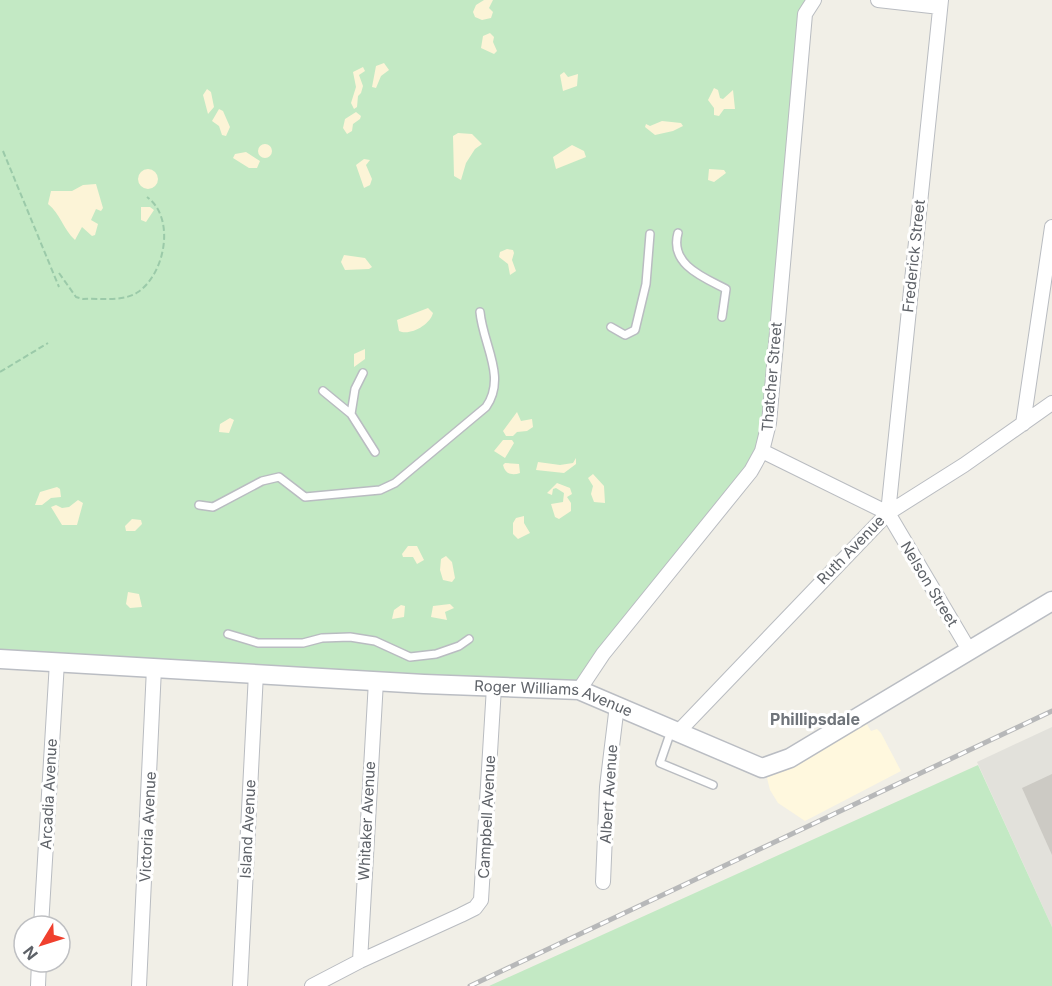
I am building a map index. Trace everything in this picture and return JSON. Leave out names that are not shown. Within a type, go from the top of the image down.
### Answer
[{"type":"main road","name":"Roger Williams Avenue","points":[[0,659],[376,681],[579,690],[676,730],[754,766],[770,767],[790,758],[1052,601]]},
{"type":"street","points":[[878,0],[941,4]]},
{"type":"street","name":"Thatcher Street","points":[[579,690],[603,654],[751,471],[762,451],[769,423],[805,14],[812,2]]},
{"type":"street","name":"Frederick Street","points":[[888,513],[941,4]]},
{"type":"street","points":[[1023,424],[1052,227]]},
{"type":"street","name":"Ruth Avenue","points":[[676,730],[888,513],[964,465],[1052,403]]},
{"type":"street","points":[[762,451],[888,513]]},
{"type":"street","name":"Nelson Street","points":[[888,513],[969,650]]},
{"type":"street","name":"Arcadia Avenue","points":[[42,914],[57,662]]},
{"type":"street","name":"Victoria Avenue","points":[[140,986],[154,668]]},
{"type":"street","name":"Island Avenue","points":[[240,986],[256,673]]},
{"type":"street","name":"Whitaker Avenue","points":[[360,961],[376,681]]},
{"type":"street","name":"Campbell Avenue","points":[[312,986],[360,961],[475,908],[481,900],[494,687]]},
{"type":"street","name":"Albert Avenue","points":[[603,882],[607,787],[617,705]]},
{"type":"lane","points":[[678,233],[677,245],[690,270],[705,281],[726,289],[722,317]]},
{"type":"lane","points":[[611,327],[625,335],[635,330],[646,284],[650,234]]},
{"type":"lane","points":[[199,505],[213,507],[262,481],[279,477],[305,497],[380,490],[406,477],[486,407],[495,394],[492,360],[482,328],[480,312]]},
{"type":"lane","points":[[351,414],[355,389],[363,373]]},
{"type":"lane","points":[[323,391],[351,414],[375,452]]},
{"type":"lane","points":[[228,634],[258,643],[303,643],[322,638],[350,637],[375,641],[410,657],[436,654],[459,646],[469,639]]},
{"type":"lane","points":[[676,730],[660,763],[712,785]]},
{"type":"path","points":[[3,151],[59,287]]},
{"type":"path","points":[[59,273],[76,297],[83,299],[129,297],[140,291],[150,277],[165,238],[163,215],[159,207],[147,197]]},
{"type":"path","points":[[0,372],[48,343]]},
{"type":"shaded area","points":[[862,716],[871,731],[877,729],[881,733],[901,771],[805,821],[778,803],[770,790],[767,778],[771,769]]},
{"type":"shaded area","points":[[1052,727],[1052,927],[977,762]]},
{"type":"green space","points":[[0,0],[814,0],[808,16],[783,353],[767,450],[582,687],[0,652]]},
{"type":"green space","points":[[978,765],[1052,927],[1052,986],[489,986]]},
{"type":"sand","points":[[484,0],[493,0],[489,8],[493,12],[491,18],[482,20],[475,17],[473,12],[476,5]]},
{"type":"sand","points":[[490,33],[494,37],[493,42],[497,51],[494,54],[481,48],[483,36]]},
{"type":"sand","points":[[384,63],[389,70],[381,76],[376,88],[372,87],[376,66]]},
{"type":"sand","points":[[363,67],[365,71],[359,75],[363,86],[358,96],[357,107],[354,109],[351,103],[356,87],[353,72]]},
{"type":"sand","points":[[564,72],[568,77],[578,74],[577,86],[563,91],[560,75]]},
{"type":"sand","points":[[714,88],[718,90],[720,98],[723,99],[733,90],[735,109],[724,109],[719,116],[714,115],[714,108],[708,100]]},
{"type":"sand","points":[[207,89],[211,92],[214,107],[208,114],[203,95]]},
{"type":"sand","points":[[219,109],[223,111],[230,127],[226,136],[222,135],[219,126],[212,121]]},
{"type":"sand","points":[[356,112],[361,116],[360,119],[353,124],[352,131],[347,134],[343,128],[345,119]]},
{"type":"sand","points":[[662,121],[681,123],[683,126],[655,135],[645,127],[646,124],[650,126]]},
{"type":"sand","points":[[458,133],[472,134],[482,144],[475,149],[466,163],[461,180],[454,176],[453,136]]},
{"type":"sand","points":[[265,144],[270,146],[272,151],[270,156],[265,158],[260,156],[258,151],[260,146]]},
{"type":"sand","points":[[572,145],[584,151],[586,157],[556,169],[553,157]]},
{"type":"sand","points":[[246,152],[260,161],[257,168],[249,168],[233,158],[235,154]]},
{"type":"sand","points":[[364,159],[370,160],[366,165],[372,179],[370,185],[364,188],[356,165]]},
{"type":"sand","points":[[148,169],[155,172],[158,179],[155,186],[148,189],[141,186],[138,179],[141,172]]},
{"type":"sand","points":[[709,169],[724,170],[726,173],[714,182],[708,180]]},
{"type":"sand","points":[[96,184],[103,208],[101,211],[96,209],[91,220],[98,224],[95,235],[92,236],[82,227],[75,240],[48,204],[51,191],[72,191],[83,185]]},
{"type":"sand","points":[[141,207],[150,207],[154,210],[146,222],[141,220]]},
{"type":"sand","points":[[507,249],[513,250],[514,253],[512,260],[516,271],[510,275],[508,264],[499,257],[500,252]]},
{"type":"sand","points":[[344,255],[365,258],[372,267],[345,270],[341,262]]},
{"type":"sand","points":[[428,308],[433,313],[428,322],[414,331],[399,331],[397,320]]},
{"type":"sand","points":[[365,349],[365,359],[354,367],[354,354]]},
{"type":"sand","points":[[517,412],[521,421],[532,419],[533,427],[527,431],[517,432],[513,436],[506,436],[503,431]]},
{"type":"sand","points":[[230,418],[234,420],[229,433],[219,432],[220,424]]},
{"type":"sand","points":[[503,440],[512,440],[514,443],[505,458],[494,451]]},
{"type":"sand","points":[[576,458],[576,464],[564,473],[536,470],[538,462],[560,465],[573,463]]},
{"type":"sand","points":[[505,463],[519,464],[520,473],[507,472],[503,465]]},
{"type":"sand","points":[[593,474],[604,486],[605,503],[594,502],[591,494],[593,486],[588,478]]},
{"type":"sand","points":[[557,483],[570,488],[572,494],[567,497],[571,503],[571,511],[559,519],[555,517],[551,504],[563,502],[564,493],[556,488],[553,489],[552,495],[547,493]]},
{"type":"sand","points":[[57,487],[60,489],[61,497],[51,498],[42,505],[35,505],[40,492]]},
{"type":"sand","points":[[78,500],[83,503],[77,525],[62,525],[51,507],[56,505],[62,508],[69,507]]},
{"type":"sand","points":[[524,516],[524,523],[530,533],[518,539],[513,534],[513,523],[516,518]]},
{"type":"sand","points":[[132,519],[141,520],[142,524],[135,531],[126,531],[125,526]]},
{"type":"sand","points":[[408,546],[417,546],[424,560],[417,564],[413,557],[403,557],[402,554]]},
{"type":"sand","points":[[446,556],[452,562],[455,578],[452,582],[443,580],[440,570],[441,559]]},
{"type":"sand","points":[[128,592],[139,594],[142,607],[130,608],[126,604]]},
{"type":"sand","points":[[450,604],[454,608],[445,612],[447,620],[431,617],[433,606]]},
{"type":"sand","points":[[401,605],[405,606],[404,617],[392,619],[394,610]]},
{"type":"building","points":[[1052,774],[1052,855],[1022,788]]},
{"type":"railway","points":[[470,986],[1052,711]]},
{"type":"district","name":"Phillipsdale","points":[[815,719]]}]
